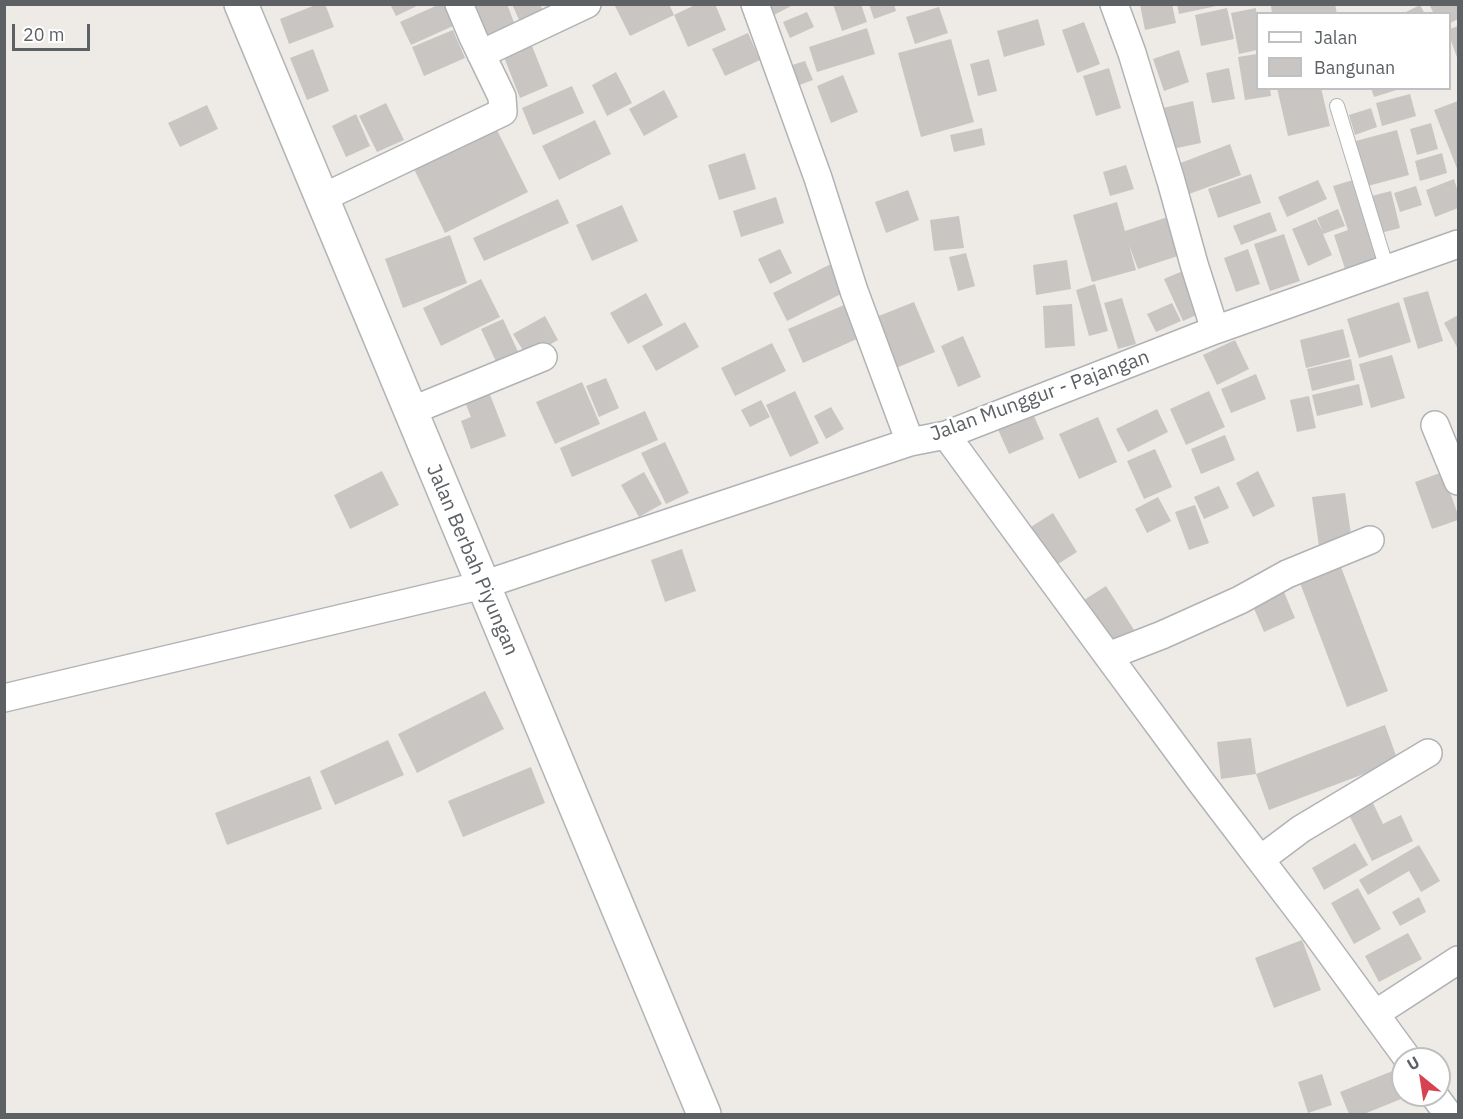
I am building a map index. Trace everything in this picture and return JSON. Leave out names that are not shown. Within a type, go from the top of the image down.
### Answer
[{"type":"street","name":"Jalan Berbah Piyungan","points":[[241,4],[704,1114]]},
{"type":"street","points":[[322,198],[503,112],[502,97],[459,4]]},
{"type":"street","points":[[481,54],[561,11],[586,4]]},
{"type":"street","points":[[755,4],[818,178],[854,291],[910,442]]},
{"type":"street","points":[[1114,4],[1132,53],[1215,330]]},
{"type":"street","name":"Jalan Munggur - Pajangan","points":[[4,698],[483,585],[910,442],[946,435],[1215,330],[1458,244]]},
{"type":"street","points":[[411,411],[543,357]]},
{"type":"street","points":[[1435,425],[1458,481]]},
{"type":"street","points":[[946,435],[1398,1047]]},
{"type":"street","points":[[1108,657],[1240,600],[1287,574],[1370,540]]},
{"type":"street","points":[[1261,859],[1301,829],[1428,753]]},
{"type":"street","points":[[1375,1014],[1458,960]]},
{"type":"lane","points":[[1337,106],[1387,269]]},
{"type":"building","points":[[318,4],[325,4],[334,27],[289,44],[280,19]]},
{"type":"building","points":[[390,4],[421,4],[396,16]]},
{"type":"building","points":[[444,4],[453,26],[411,45],[400,22]]},
{"type":"building","points":[[473,4],[507,4],[515,25],[480,39]]},
{"type":"building","points":[[512,4],[540,4],[546,19],[523,29]]},
{"type":"building","points":[[618,4],[669,4],[674,15],[630,36],[615,6]]},
{"type":"building","points":[[697,4],[715,4],[726,30],[688,47],[674,15]]},
{"type":"building","points":[[769,4],[795,4],[774,15]]},
{"type":"building","points":[[833,4],[861,4],[867,22],[842,31]]},
{"type":"building","points":[[869,4],[894,4],[896,11],[874,19]]},
{"type":"building","points":[[1140,4],[1172,4],[1176,23],[1145,30]]},
{"type":"building","points":[[1177,4],[1221,4],[1221,5],[1179,14]]},
{"type":"building","points":[[1335,4],[1337,12],[1272,12],[1271,6]]},
{"type":"building","points":[[1458,4],[1458,19],[1451,22],[1451,12],[1433,12],[1430,6]]},
{"type":"building","points":[[1420,5],[1424,12],[1406,12]]},
{"type":"building","points":[[939,7],[948,33],[915,44],[906,17]]},
{"type":"building","points":[[1227,8],[1234,39],[1201,46],[1195,15]]},
{"type":"building","points":[[1256,8],[1256,50],[1239,54],[1231,13]]},
{"type":"building","points":[[807,12],[814,27],[790,38],[783,22]]},
{"type":"building","points":[[1038,19],[1045,45],[1004,57],[997,31]]},
{"type":"building","points":[[1084,22],[1100,64],[1077,73],[1062,30]]},
{"type":"building","points":[[1458,26],[1458,60],[1451,41],[1451,29]]},
{"type":"building","points":[[867,28],[875,54],[817,72],[809,47]]},
{"type":"building","points":[[453,30],[465,58],[424,76],[412,47]]},
{"type":"building","points":[[748,33],[760,60],[725,76],[712,49]]},
{"type":"building","points":[[951,39],[974,122],[921,137],[898,53]]},
{"type":"building","points":[[532,46],[548,86],[520,98],[504,57]]},
{"type":"building","points":[[313,49],[329,91],[307,100],[290,58]]},
{"type":"building","points":[[1179,50],[1189,82],[1164,91],[1153,59]]},
{"type":"building","points":[[1256,54],[1256,90],[1270,90],[1271,96],[1245,100],[1238,57]]},
{"type":"building","points":[[989,59],[997,91],[978,96],[970,64]]},
{"type":"building","points":[[805,61],[813,80],[794,87],[786,67]]},
{"type":"building","points":[[1109,68],[1121,108],[1096,116],[1083,76]]},
{"type":"building","points":[[1229,68],[1235,99],[1212,103],[1206,73]]},
{"type":"building","points":[[616,72],[632,103],[607,116],[592,85]]},
{"type":"building","points":[[843,75],[858,112],[831,123],[817,86]]},
{"type":"building","points":[[572,86],[584,113],[533,135],[522,108]]},
{"type":"building","points":[[664,90],[678,117],[644,136],[629,109]]},
{"type":"building","points":[[1277,90],[1321,90],[1330,126],[1288,136]]},
{"type":"building","points":[[1372,90],[1397,90],[1374,97]]},
{"type":"building","points":[[1410,94],[1416,116],[1382,126],[1376,103]]},
{"type":"building","points":[[1193,101],[1201,143],[1172,149],[1163,108]]},
{"type":"building","points":[[1458,101],[1458,171],[1434,110]]},
{"type":"building","points":[[386,103],[404,140],[377,152],[359,116]]},
{"type":"building","points":[[207,105],[218,129],[180,147],[168,123]]},
{"type":"building","points":[[1371,108],[1377,127],[1355,135],[1349,115]]},
{"type":"building","points":[[356,114],[370,146],[346,157],[332,126]]},
{"type":"building","points":[[595,120],[611,154],[559,180],[542,146]]},
{"type":"building","points":[[1431,123],[1438,149],[1417,155],[1410,129]]},
{"type":"building","points":[[496,128],[528,192],[445,233],[414,169]]},
{"type":"building","points":[[982,128],[985,145],[954,152],[950,135]]},
{"type":"building","points":[[1397,130],[1409,175],[1364,187],[1352,142]]},
{"type":"building","points":[[1230,144],[1241,175],[1189,194],[1178,164]]},
{"type":"building","points":[[745,153],[756,189],[719,200],[708,165]]},
{"type":"building","points":[[1442,153],[1447,173],[1420,181],[1415,161]]},
{"type":"building","points":[[1126,165],[1134,189],[1110,196],[1103,172]]},
{"type":"building","points":[[1251,174],[1261,203],[1218,218],[1208,189]]},
{"type":"building","points":[[1454,179],[1458,192],[1458,208],[1435,217],[1426,190]]},
{"type":"building","points":[[1318,180],[1327,199],[1287,217],[1278,197]]},
{"type":"building","points":[[1353,180],[1381,263],[1347,275],[1334,235],[1348,230],[1333,186]]},
{"type":"building","points":[[1416,186],[1422,205],[1400,212],[1394,193]]},
{"type":"building","points":[[908,190],[919,220],[886,233],[875,202]]},
{"type":"building","points":[[1391,191],[1400,228],[1377,234],[1368,197]]},
{"type":"building","points":[[776,197],[784,223],[741,237],[733,211]]},
{"type":"building","points":[[558,199],[569,223],[484,261],[473,238]]},
{"type":"building","points":[[1117,202],[1125,231],[1171,216],[1184,254],[1138,269],[1129,245],[1136,270],[1092,282],[1073,215]]},
{"type":"building","points":[[622,205],[638,241],[592,261],[576,225]]},
{"type":"building","points":[[1338,209],[1345,226],[1323,234],[1332,255],[1308,266],[1292,229],[1316,219],[1323,232],[1317,218]]},
{"type":"building","points":[[1270,212],[1277,231],[1241,245],[1233,226]]},
{"type":"building","points":[[959,216],[964,248],[934,251],[930,220]]},
{"type":"building","points":[[1284,234],[1300,281],[1270,291],[1254,244]]},
{"type":"building","points":[[450,235],[467,283],[403,308],[385,259]]},
{"type":"building","points":[[780,249],[792,273],[770,284],[758,259]]},
{"type":"building","points":[[1248,249],[1260,284],[1236,292],[1224,258]]},
{"type":"building","points":[[966,253],[975,286],[958,291],[949,257]]},
{"type":"building","points":[[1067,260],[1071,289],[1036,295],[1033,265]]},
{"type":"building","points":[[831,264],[845,292],[787,321],[773,293]]},
{"type":"building","points":[[1185,270],[1203,312],[1183,321],[1164,279]]},
{"type":"building","points":[[481,279],[500,317],[441,346],[423,308]]},
{"type":"building","points":[[1095,284],[1108,331],[1089,336],[1076,290]]},
{"type":"building","points":[[1428,291],[1443,341],[1418,349],[1403,298]]},
{"type":"building","points":[[646,293],[663,325],[628,344],[610,313]]},
{"type":"building","points":[[1122,298],[1136,344],[1118,349],[1104,303]]},
{"type":"building","points":[[914,302],[935,352],[886,372],[866,321]]},
{"type":"building","points":[[1399,302],[1411,342],[1359,358],[1347,319]]},
{"type":"building","points":[[1172,303],[1181,321],[1156,332],[1147,314]]},
{"type":"building","points":[[1072,304],[1075,346],[1045,348],[1043,306]]},
{"type":"building","points":[[844,305],[859,338],[803,363],[788,329]]},
{"type":"building","points":[[1458,315],[1458,349],[1444,323]]},
{"type":"building","points":[[545,316],[558,340],[527,357],[513,334]]},
{"type":"building","points":[[503,319],[521,358],[499,368],[481,329]]},
{"type":"building","points":[[685,322],[699,347],[656,371],[642,346]]},
{"type":"building","points":[[1343,329],[1350,357],[1306,368],[1300,340]]},
{"type":"building","points":[[963,336],[981,377],[958,387],[941,346]]},
{"type":"building","points":[[1235,340],[1249,369],[1217,385],[1203,355]]},
{"type":"building","points":[[772,343],[786,371],[735,396],[721,368]]},
{"type":"building","points":[[1392,355],[1405,398],[1371,408],[1359,364]]},
{"type":"building","points":[[1351,359],[1355,380],[1312,391],[1307,369]]},
{"type":"building","points":[[1256,374],[1266,399],[1231,413],[1221,389]]},
{"type":"building","points":[[606,378],[619,408],[599,417],[586,386]]},
{"type":"building","points":[[582,382],[600,424],[555,444],[536,402]]},
{"type":"building","points":[[1359,384],[1363,405],[1317,416],[1312,395]]},
{"type":"building","points":[[487,387],[506,436],[471,449],[461,421],[471,417],[463,397]]},
{"type":"building","points":[[795,391],[819,443],[790,457],[766,405]]},
{"type":"building","points":[[1209,391],[1225,427],[1186,445],[1170,409]]},
{"type":"building","points":[[1309,396],[1316,428],[1297,432],[1290,400]]},
{"type":"building","points":[[761,400],[770,417],[750,427],[741,410]]},
{"type":"building","points":[[831,407],[844,429],[826,439],[814,416]]},
{"type":"building","points":[[1031,409],[1044,439],[1009,454],[996,425]]},
{"type":"building","points":[[1157,409],[1168,432],[1128,452],[1116,429]]},
{"type":"building","points":[[645,411],[658,440],[572,477],[560,448]]},
{"type":"building","points":[[1098,417],[1117,462],[1079,479],[1059,434]]},
{"type":"building","points":[[1225,435],[1235,460],[1201,474],[1191,449]]},
{"type":"building","points":[[665,442],[689,493],[666,504],[641,453]]},
{"type":"building","points":[[1155,449],[1172,487],[1144,499],[1127,461]]},
{"type":"building","points":[[382,471],[399,505],[350,529],[334,495]]},
{"type":"building","points":[[1258,471],[1275,506],[1253,517],[1236,483]]},
{"type":"building","points":[[644,472],[662,504],[639,517],[621,485]]},
{"type":"building","points":[[1443,472],[1458,520],[1432,529],[1415,482]]},
{"type":"building","points":[[1219,486],[1229,508],[1204,519],[1194,497]]},
{"type":"building","points":[[1345,493],[1352,541],[1319,546],[1312,497]]},
{"type":"building","points":[[1158,497],[1171,521],[1147,533],[1135,509]]},
{"type":"building","points":[[1195,505],[1209,543],[1189,550],[1175,512]]},
{"type":"building","points":[[1053,513],[1077,552],[1053,567],[1029,528]]},
{"type":"building","points":[[682,549],[696,591],[665,602],[651,560]]},
{"type":"building","points":[[1341,567],[1388,691],[1347,707],[1300,583]]},
{"type":"building","points":[[1106,586],[1136,633],[1114,647],[1084,600]]},
{"type":"building","points":[[1284,592],[1295,618],[1264,632],[1253,606]]},
{"type":"building","points":[[485,691],[504,729],[417,773],[398,734]]},
{"type":"building","points":[[1385,725],[1398,761],[1269,810],[1256,774]]},
{"type":"building","points":[[1251,738],[1256,774],[1221,779],[1217,742]]},
{"type":"building","points":[[388,740],[404,775],[335,805],[320,771]]},
{"type":"building","points":[[531,767],[545,803],[463,837],[448,801]]},
{"type":"building","points":[[310,776],[322,809],[227,845],[215,813]]},
{"type":"building","points":[[1372,801],[1383,824],[1401,815],[1413,841],[1372,861],[1348,813]]},
{"type":"building","points":[[1355,843],[1368,865],[1324,890],[1312,868]]},
{"type":"building","points":[[1419,845],[1440,881],[1421,892],[1409,871],[1368,895],[1359,880]]},
{"type":"building","points":[[1358,888],[1381,929],[1354,944],[1331,903]]},
{"type":"building","points":[[1419,897],[1426,912],[1400,926],[1392,912]]},
{"type":"building","points":[[1408,933],[1422,959],[1379,982],[1365,956]]},
{"type":"building","points":[[1302,940],[1321,990],[1274,1008],[1255,958]]},
{"type":"building","points":[[1391,1072],[1391,1103],[1364,1114],[1349,1114],[1340,1092]]},
{"type":"building","points":[[1322,1074],[1332,1105],[1308,1113],[1298,1082]]}]
